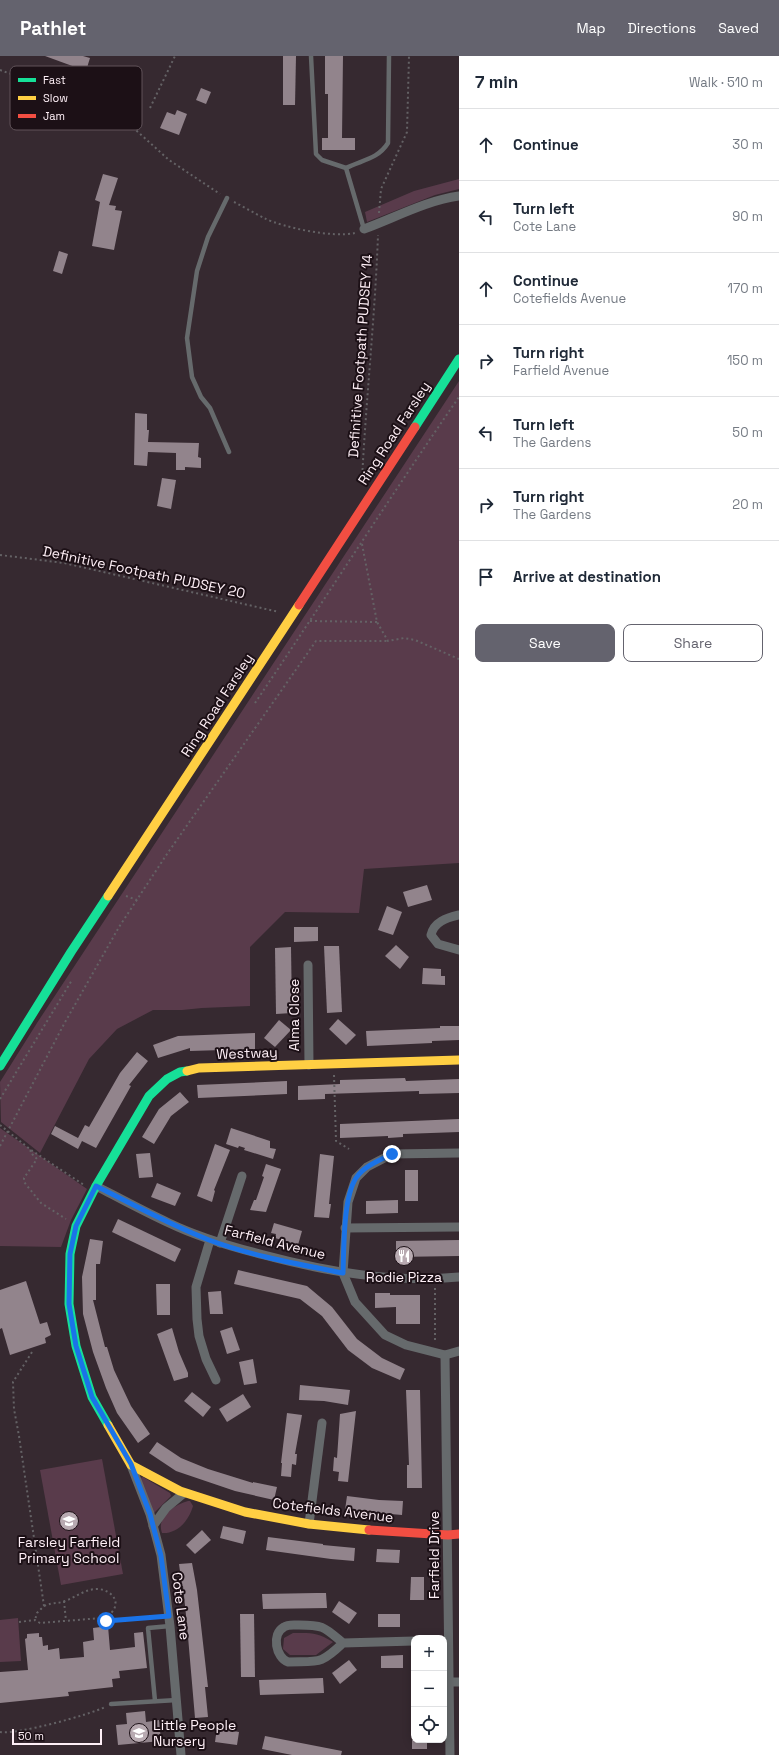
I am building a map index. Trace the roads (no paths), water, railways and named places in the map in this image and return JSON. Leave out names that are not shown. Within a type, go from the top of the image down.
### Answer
[{"type":"main road","name":"Ring Road Farsley","points":[[0,1066],[70,952],[171,803],[459,359]]},
{"type":"main road","name":"Westway","points":[[95,1189],[149,1096],[167,1079],[180,1072],[199,1068],[459,1060]]},
{"type":"main road","points":[[95,1189],[76,1226],[70,1254],[69,1304],[76,1346],[92,1397],[131,1464]]},
{"type":"main road","name":"Cotefields Avenue","points":[[131,1464],[184,1492],[245,1512],[309,1524],[342,1528],[448,1535],[459,1534]]},
{"type":"street","points":[[364,230],[448,198],[459,196]]},
{"type":"street","points":[[459,915],[447,918],[434,926],[431,936],[438,944],[459,950]]},
{"type":"street","name":"Alma Close","points":[[308,966],[309,1065]]},
{"type":"street","points":[[459,1153],[392,1154],[367,1167],[356,1178],[348,1202],[343,1273],[355,1302],[385,1335],[406,1345],[435,1353],[445,1355],[459,1351]]},
{"type":"street","points":[[220,1243],[242,1176]]},
{"type":"street","name":"Farfield Avenue","points":[[95,1189],[170,1224],[210,1240],[299,1264],[343,1273],[397,1278],[459,1277]]},
{"type":"street","points":[[345,1228],[459,1226]]},
{"type":"street","points":[[210,1240],[196,1288],[197,1319],[200,1342],[216,1380]]},
{"type":"street","name":"Farfield Drive","points":[[445,1355],[448,1535],[446,1635]]},
{"type":"street","points":[[309,1524],[322,1423]]},
{"type":"street","name":"Cote Lane","points":[[131,1464],[153,1526],[161,1556],[169,1616],[181,1755]]},
{"type":"street","points":[[153,1526],[166,1508],[184,1492]]},
{"type":"street","points":[[343,1643],[327,1629],[318,1625],[291,1625],[279,1630],[277,1636],[277,1649],[279,1656],[283,1661],[288,1662],[319,1661],[327,1658],[343,1643],[411,1641]]},
{"type":"street","name":"Farfield Drive","points":[[447,1661],[450,1755]]},
{"type":"street","points":[[448,1682],[459,1682]]},
{"type":"lane","points":[[317,56],[311,58],[316,154],[322,160],[346,168],[368,160],[383,151],[388,143],[389,56]]},
{"type":"lane","points":[[346,168],[364,230]]},
{"type":"lane","points":[[227,198],[208,238],[197,271],[187,338],[192,377],[201,397],[210,408],[229,452]]},
{"type":"lane","points":[[155,1701],[148,1628],[170,1626]]},
{"type":"lane","points":[[112,1704],[177,1700]]},
{"type":"place","name":"Rodie Pizza","points":[[404,1256]]},
{"type":"place","name":"Farsley Farfield Primary School","points":[[69,1521]]},
{"type":"place","name":"Little People Nursery","points":[[139,1733]]}]
